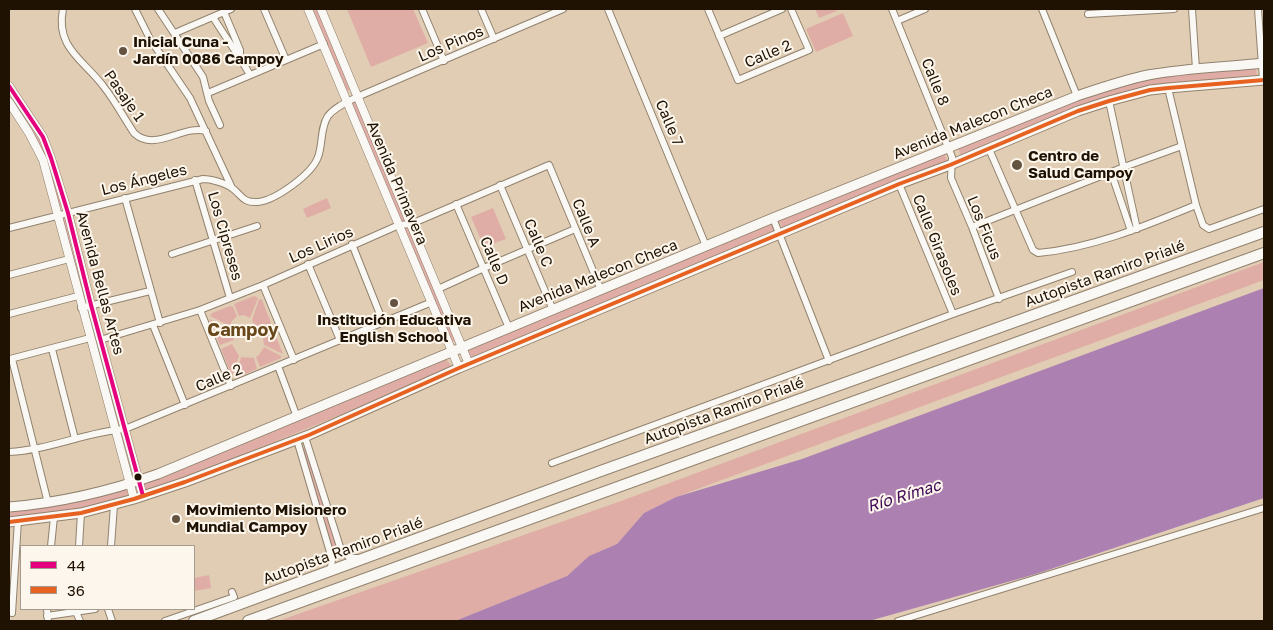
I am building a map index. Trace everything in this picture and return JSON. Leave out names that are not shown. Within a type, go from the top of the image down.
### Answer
[{"type":"highway","name":"Autopista Ramiro Prialé","points":[[194,621],[598,472],[1264,232]]},
{"type":"highway","points":[[248,621],[1264,254]]},
{"type":"main road","name":"Avenida Malecon Checa","points":[[9,507],[48,503],[134,482],[297,417],[773,218],[1077,96],[1146,76],[1196,69],[1263,64]]},
{"type":"main road","name":"Avenida Malecon Checa","points":[[13,522],[81,513],[114,505],[185,482],[301,438],[459,368],[1078,111],[1150,90],[1264,80]]},
{"type":"street","name":"Pasaje 1","points":[[63,9],[61,28],[68,47],[104,87],[139,138],[156,140],[196,130],[206,132]]},
{"type":"street","points":[[135,9],[150,39],[186,92],[232,188]]},
{"type":"street","points":[[158,9],[203,77],[220,124]]},
{"type":"street","points":[[264,9],[286,60]]},
{"type":"street","name":"Avenida Primavera","points":[[308,9],[459,368]]},
{"type":"street","name":"Avenida Primavera","points":[[321,9],[469,364]]},
{"type":"street","points":[[422,9],[444,61]]},
{"type":"street","points":[[481,9],[494,39]]},
{"type":"street","name":"Los Pinos","points":[[348,102],[563,9]]},
{"type":"street","name":"Calle 7","points":[[608,9],[706,246]]},
{"type":"street","points":[[708,9],[720,36],[782,9]]},
{"type":"street","name":"Calle 2","points":[[720,36],[738,80],[809,50],[791,9]]},
{"type":"street","name":"Calle 8","points":[[892,9],[952,156],[950,165]]},
{"type":"street","points":[[897,21],[925,9]]},
{"type":"street","points":[[1042,9],[1077,96]]},
{"type":"street","points":[[1088,14],[1174,9]]},
{"type":"street","points":[[1192,9],[1196,69]]},
{"type":"street","points":[[1263,9],[1258,9],[1264,80]]},
{"type":"street","points":[[175,33],[228,10],[240,50],[240,56]]},
{"type":"street","points":[[213,16],[235,52],[240,56],[250,75]]},
{"type":"street","points":[[208,93],[324,44]]},
{"type":"street","name":"Avenida Bellas Artes","points":[[9,86],[43,138],[68,213],[125,429],[134,482],[134,499]]},
{"type":"street","points":[[1168,88],[1196,205],[1203,226],[1210,229],[1264,210]]},
{"type":"street","points":[[1109,101],[1124,167],[1134,230]]},
{"type":"street","name":"Avenida Bellas Artes","points":[[9,102],[36,145],[43,160],[115,430],[134,482],[144,496]]},
{"type":"street","name":"Los Ángeles","points":[[9,228],[195,180],[209,179],[232,188],[244,200],[260,202],[275,196],[311,168],[318,157],[324,124],[328,116],[335,109],[348,102]]},
{"type":"street","points":[[972,227],[1182,146]]},
{"type":"street","points":[[989,149],[1033,250],[1041,253],[1072,247],[1134,230],[1196,205]]},
{"type":"street","name":"Los Lirios","points":[[100,340],[200,310],[263,285],[352,244],[399,225],[411,224],[549,165]]},
{"type":"street","name":"Calle A","points":[[549,165],[601,290]]},
{"type":"street","name":"Los Ficus","points":[[950,165],[951,178],[999,299]]},
{"type":"street","points":[[1111,172],[1134,230]]},
{"type":"street","name":"Los Cipreses","points":[[195,180],[230,298]]},
{"type":"street","name":"Calle Girasoles","points":[[899,184],[953,314]]},
{"type":"street","name":"Calle C","points":[[500,185],[553,310]]},
{"type":"street","points":[[125,198],[150,291],[156,324],[185,405]]},
{"type":"street","name":"Calle D","points":[[456,204],[509,328]]},
{"type":"street","points":[[773,218],[829,361]]},
{"type":"street","points":[[172,254],[257,226]]},
{"type":"street","points":[[438,289],[575,229]]},
{"type":"street","points":[[352,244],[383,322]]},
{"type":"street","points":[[9,275],[69,259]]},
{"type":"street","points":[[308,264],[340,340]]},
{"type":"street","points":[[552,463],[953,314],[1072,272]]},
{"type":"street","points":[[263,285],[294,360]]},
{"type":"street","points":[[81,308],[150,291]]},
{"type":"street","points":[[9,314],[78,296]]},
{"type":"street","name":"Calle 2","points":[[9,452],[35,450],[75,439],[125,429],[432,302]]},
{"type":"street","points":[[200,310],[231,386]]},
{"type":"street","points":[[48,503],[10,359],[90,338]]},
{"type":"street","points":[[52,349],[75,439]]},
{"type":"street","points":[[278,366],[297,417]]},
{"type":"street","points":[[301,438],[341,550],[350,558],[366,558]]},
{"type":"street","points":[[301,438],[332,559],[331,568],[328,573]]},
{"type":"street","points":[[111,545],[114,505]]},
{"type":"street","points":[[898,621],[1264,508]]},
{"type":"street","points":[[79,545],[81,513]]},
{"type":"street","points":[[51,545],[54,517]]},
{"type":"street","points":[[12,613],[13,522]]},
{"type":"street","points":[[165,621],[234,597],[232,592]]},
{"type":"street","points":[[47,615],[76,611],[80,621]]},
{"type":"shaded area","points":[[312,9],[318,9],[352,89],[347,91]]},
{"type":"shaded area","points":[[347,9],[413,9],[428,43],[371,67]]},
{"type":"shaded area","points":[[815,9],[836,9],[837,11],[819,18]]},
{"type":"shaded area","points":[[843,13],[853,36],[816,52],[806,29]]},
{"type":"shaded area","points":[[1254,67],[1257,75],[1253,78],[1134,92],[961,157],[958,147],[1054,106],[1114,86],[1166,76]]},
{"type":"shaded area","points":[[9,90],[31,122],[45,149],[61,207],[59,207],[24,118],[9,97]]},
{"type":"shaded area","points":[[356,100],[456,340],[452,342],[351,102]]},
{"type":"shaded area","points":[[944,153],[947,160],[946,164],[786,228],[782,227],[779,221],[781,218]]},
{"type":"shaded area","points":[[327,198],[331,208],[307,218],[303,209]]},
{"type":"shaded area","points":[[493,208],[506,239],[484,247],[471,217]]},
{"type":"shaded area","points":[[61,215],[65,216],[120,421],[117,424]]},
{"type":"shaded area","points":[[768,224],[772,225],[774,231],[771,235],[476,358],[471,358],[468,351],[470,348]]},
{"type":"shaded area","points":[[1264,262],[1264,280],[676,497],[644,513],[617,544],[589,556],[567,576],[455,621],[278,621],[621,501]]},
{"type":"shaded area","points":[[254,296],[258,298],[250,318],[244,315],[239,316],[234,304]]},
{"type":"shaded area","points":[[259,299],[262,300],[271,323],[257,330],[252,320]]},
{"type":"shaded area","points":[[230,306],[233,307],[237,316],[230,326],[210,316],[212,313]]},
{"type":"shaded area","points":[[209,319],[230,329],[234,340],[220,345]]},
{"type":"shaded area","points":[[270,327],[273,329],[283,354],[264,345],[262,331]]},
{"type":"shaded area","points":[[232,344],[239,356],[232,376],[221,349]]},
{"type":"shaded area","points":[[264,347],[281,356],[281,358],[260,367],[256,357]]},
{"type":"shaded area","points":[[241,357],[254,358],[257,369],[238,377],[236,375]]},
{"type":"shaded area","points":[[446,359],[451,365],[450,370],[184,479],[148,492],[145,491],[144,482]]},
{"type":"shaded area","points":[[302,447],[305,449],[339,551],[338,555],[334,551],[301,449]]},
{"type":"shaded area","points":[[126,488],[129,490],[129,497],[86,508],[9,519],[9,509]]},
{"type":"shaded area","points":[[209,575],[211,588],[195,591],[195,578]]},
{"type":"water","name":"Río Rímac","points":[[1264,288],[1264,498],[1036,574],[869,621],[455,621],[567,576],[589,556],[617,544],[644,513],[676,497],[802,459]]},
{"type":"transit line","name":"36","points":[[9,522],[81,513],[134,499],[185,482],[309,435],[459,368],[1078,111],[1150,90],[1264,80]]},
{"type":"transit line","name":"44","points":[[9,86],[43,137],[51,158],[68,213],[143,496]]},
{"type":"place","name":"Inicial Cuna - Jardín 0086 Campoy","points":[[123,51]]},
{"type":"place","name":"Centro de Salud Campoy","points":[[1017,165]]},
{"type":"place","name":"Institución Educativa English School","points":[[394,303]]},
{"type":"place","name":"Movimiento Misionero Mundial Campoy","points":[[176,519]]},
{"type":"district","name":"Campoy","points":[[243,330]]}]
